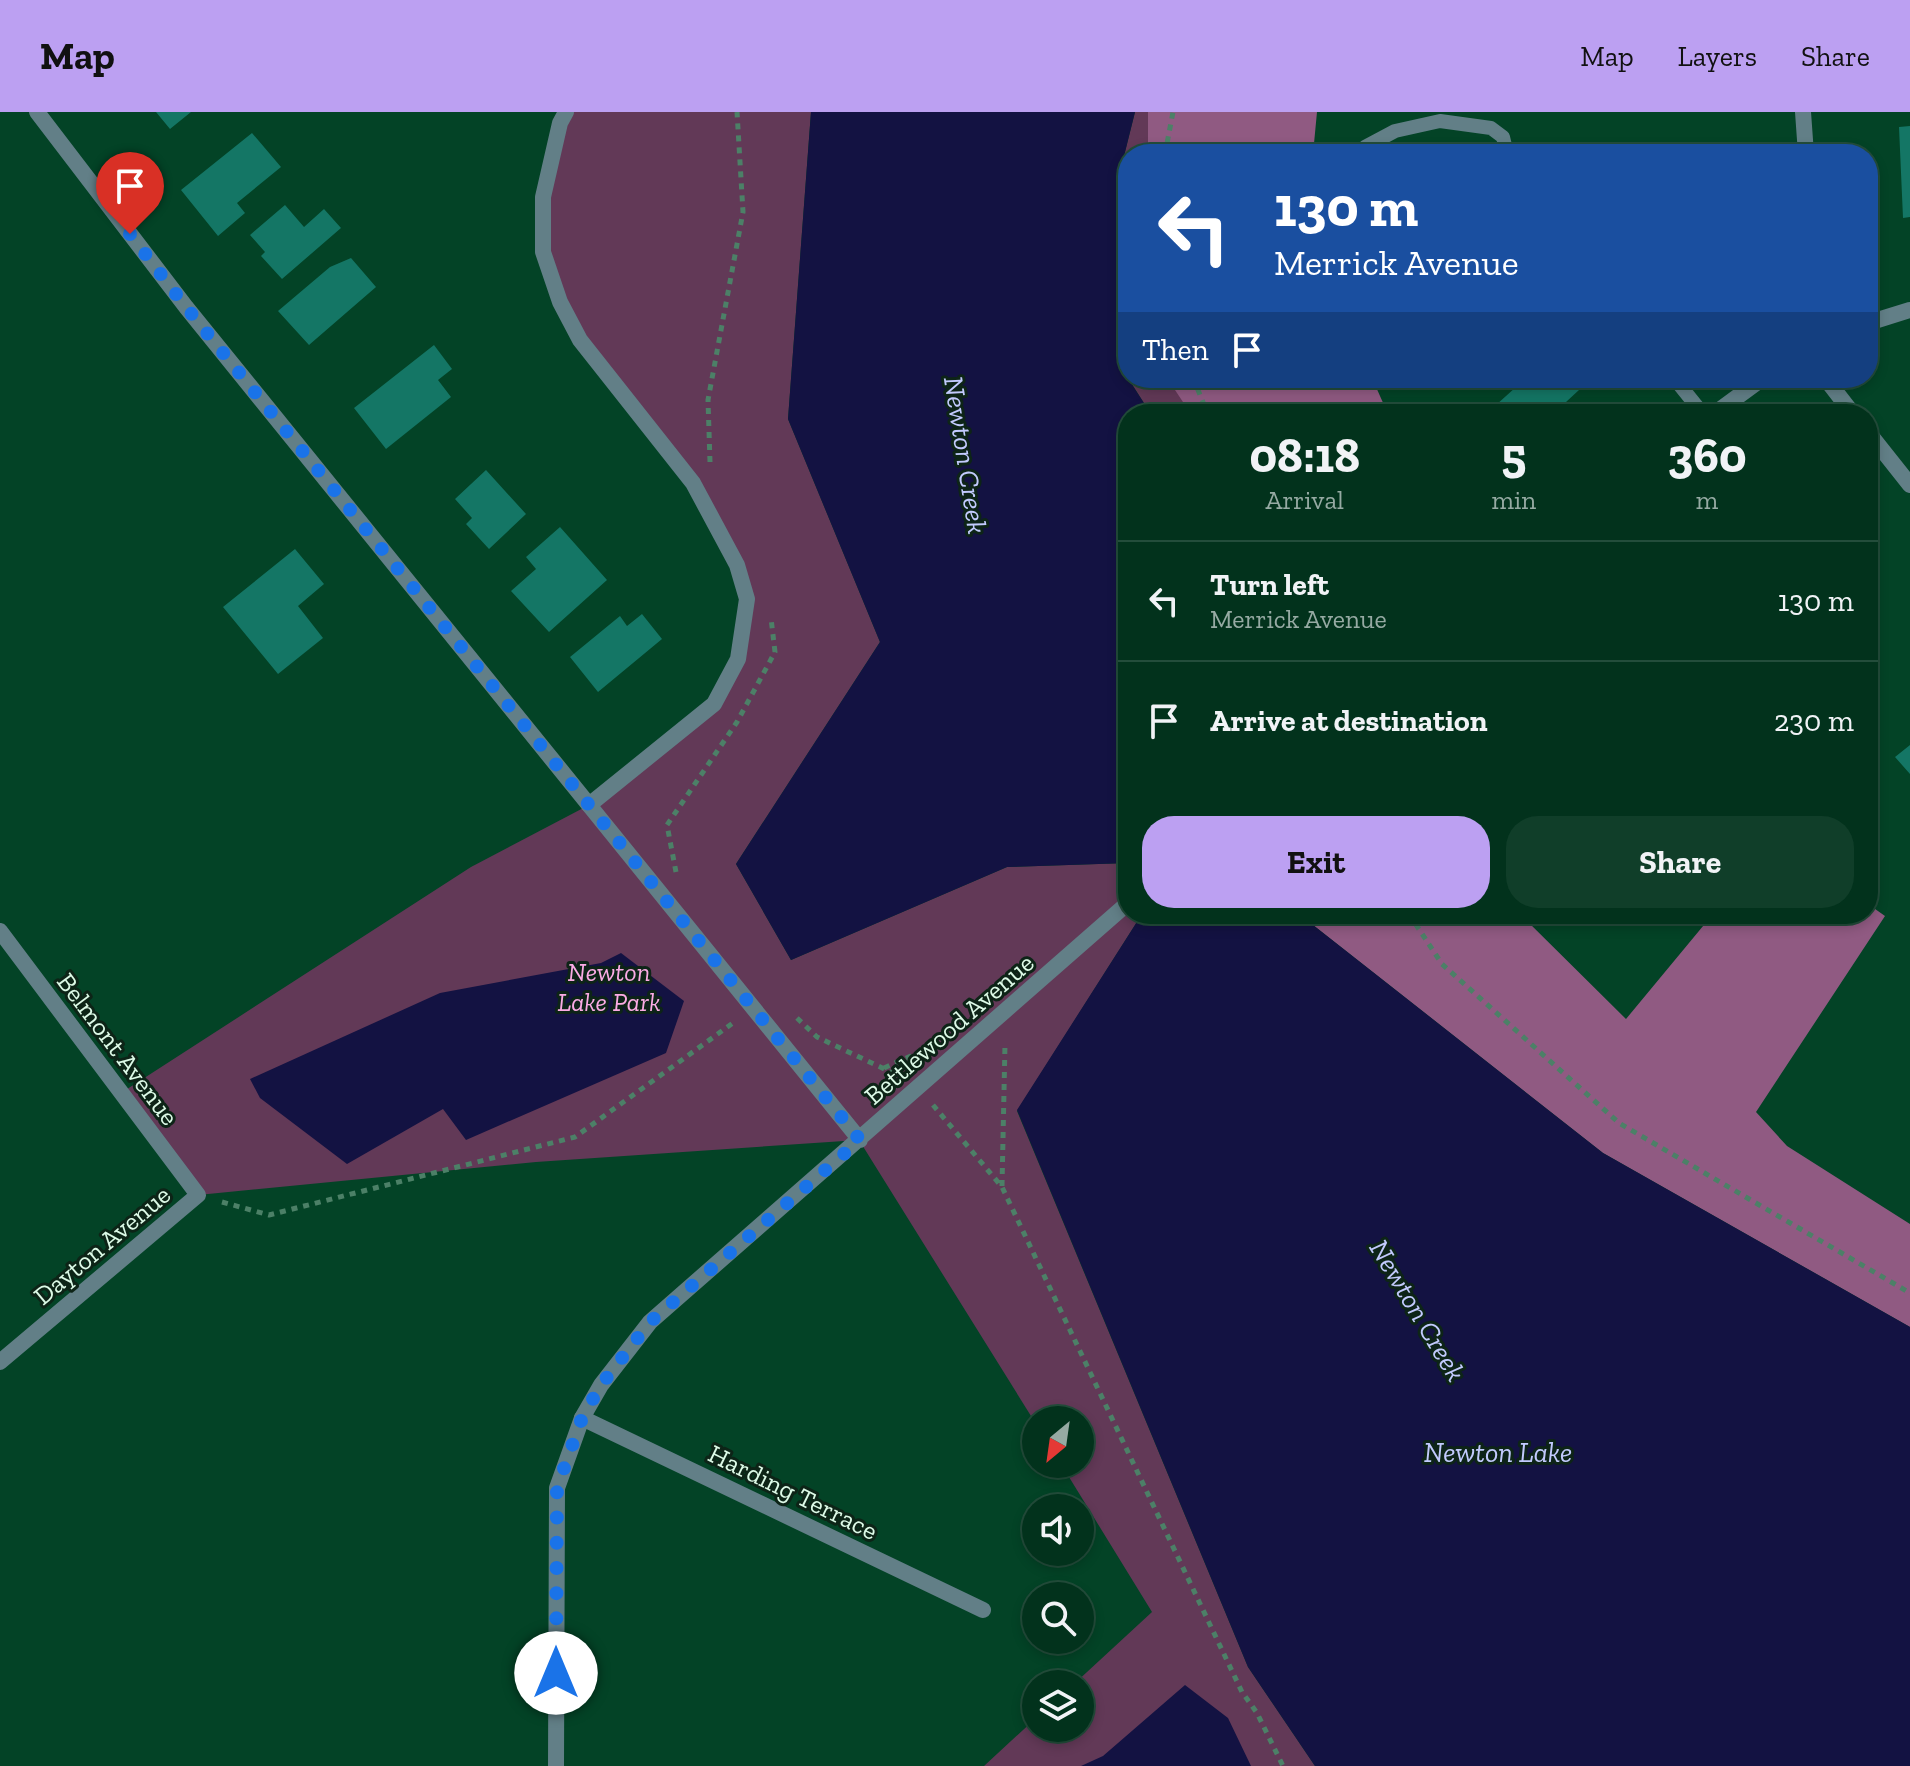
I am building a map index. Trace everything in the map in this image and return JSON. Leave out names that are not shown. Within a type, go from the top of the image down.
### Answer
[{"type":"street","points":[[37,112],[186,307],[860,1140]]},
{"type":"street","points":[[566,112],[560,123],[543,197],[543,252],[560,302],[580,340],[693,483],[737,565],[747,599],[738,659],[714,704],[589,805]]},
{"type":"street","points":[[1803,112],[1805,144]]},
{"type":"street","points":[[1878,320],[1910,310]]},
{"type":"street","points":[[1728,404],[1749,388]]},
{"type":"street","points":[[1833,388],[1845,404]]},
{"type":"street","points":[[1878,445],[1910,485]]},
{"type":"street","name":"Bettlewood Avenue","points":[[556,1766],[557,1488],[582,1418],[601,1385],[650,1322],[1118,912]]},
{"type":"street","name":"Belmont Avenue","points":[[0,931],[198,1195]]},
{"type":"street","name":"Dayton Avenue","points":[[0,1362],[198,1195]]},
{"type":"street","name":"Harding Terrace","points":[[582,1418],[983,1610]]},
{"type":"lane","points":[[1371,144],[1395,131],[1440,121],[1491,128],[1503,137],[1505,144]]},
{"type":"lane","points":[[1682,388],[1695,404]]},
{"type":"path","points":[[709,460],[708,400],[743,212],[737,112]]},
{"type":"path","points":[[1167,144],[1173,112]]},
{"type":"path","points":[[699,449],[716,474]]},
{"type":"path","points":[[676,873],[667,825],[737,722],[775,652],[770,611]]},
{"type":"path","points":[[1416,924],[1442,964],[1619,1123],[1910,1293]]},
{"type":"path","points":[[791,1012],[817,1037],[884,1068],[918,1088],[1002,1187],[1242,1692],[1257,1713],[1283,1766]]},
{"type":"path","points":[[1002,1187],[1005,1012]]},
{"type":"path","points":[[198,1195],[269,1215],[575,1137],[733,1023]]},
{"type":"path","points":[[884,1068],[925,1049]]},
{"type":"green space","name":"Newton Lake Park","points":[[566,112],[811,112],[788,419],[880,642],[736,864],[791,960],[1007,867],[1118,863],[1118,924],[1136,924],[1017,1111],[1248,1667],[1315,1766],[984,1766],[1022,1731],[1022,1742],[1094,1742],[1094,1670],[1089,1670],[1152,1612],[1094,1518],[1094,1494],[1079,1494],[1070,1478],[1094,1478],[1094,1406],[1025,1406],[859,1140],[536,1162],[198,1195],[121,1093],[471,867],[589,805],[714,704],[738,659],[747,599],[693,483],[580,340],[543,252],[543,197]]},
{"type":"green space","points":[[1135,112],[1316,112],[1300,144],[1127,144]]},
{"type":"green space","points":[[1134,388],[1289,388],[1300,404],[1145,404]]},
{"type":"shaded area","points":[[1148,112],[1317,112],[1314,144],[1148,144]]},
{"type":"shaded area","points":[[1174,388],[1376,388],[1384,404],[1184,404]]},
{"type":"shaded area","points":[[1878,911],[1885,916],[1756,1112],[1787,1146],[1910,1224],[1910,1327],[1603,1153],[1312,924],[1530,924],[1626,1019],[1705,924],[1878,924]]},
{"type":"water","name":"Newton Creek","points":[[811,112],[1135,112],[1127,144],[1118,144],[1118,388],[1134,388],[1145,404],[1118,404],[1118,863],[1007,867],[791,960],[736,864],[880,642],[788,419]]},
{"type":"water","name":"Newton Lake","points":[[1136,924],[1312,924],[1603,1153],[1910,1327],[1910,1766],[1315,1766],[1248,1667],[1017,1110]]},
{"type":"water","points":[[621,953],[684,1001],[666,1053],[466,1140],[443,1109],[347,1164],[260,1098],[250,1079],[440,993],[601,963]]},
{"type":"water","points":[[1185,1685],[1228,1718],[1251,1766],[1081,1766],[1103,1756]]},
{"type":"building","points":[[156,112],[191,112],[170,129]]},
{"type":"building","points":[[1910,126],[1910,217],[1903,218],[1899,127]]},
{"type":"building","points":[[252,133],[281,167],[237,203],[245,213],[218,236],[181,190]]},
{"type":"building","points":[[285,205],[304,227],[324,209],[341,228],[282,279],[261,256],[265,252],[250,235]]},
{"type":"building","points":[[351,258],[376,287],[309,345],[278,311],[330,267]]},
{"type":"building","points":[[434,345],[452,369],[438,380],[451,397],[386,449],[354,408]]},
{"type":"building","points":[[1515,388],[1581,388],[1564,404],[1497,404]]},
{"type":"building","points":[[486,470],[526,514],[489,549],[466,524],[472,518],[455,499]]},
{"type":"building","points":[[560,527],[607,580],[549,632],[511,591],[536,569],[526,557]]},
{"type":"building","points":[[295,549],[324,584],[298,606],[323,638],[278,674],[223,607]]},
{"type":"building","points":[[642,614],[662,639],[598,692],[570,657],[620,616],[627,626]]},
{"type":"building","points":[[1910,745],[1910,774],[1895,757]]},
{"type":"route","points":[[130,234],[860,1140],[650,1322],[601,1385],[582,1418],[557,1488],[556,1673]]}]
